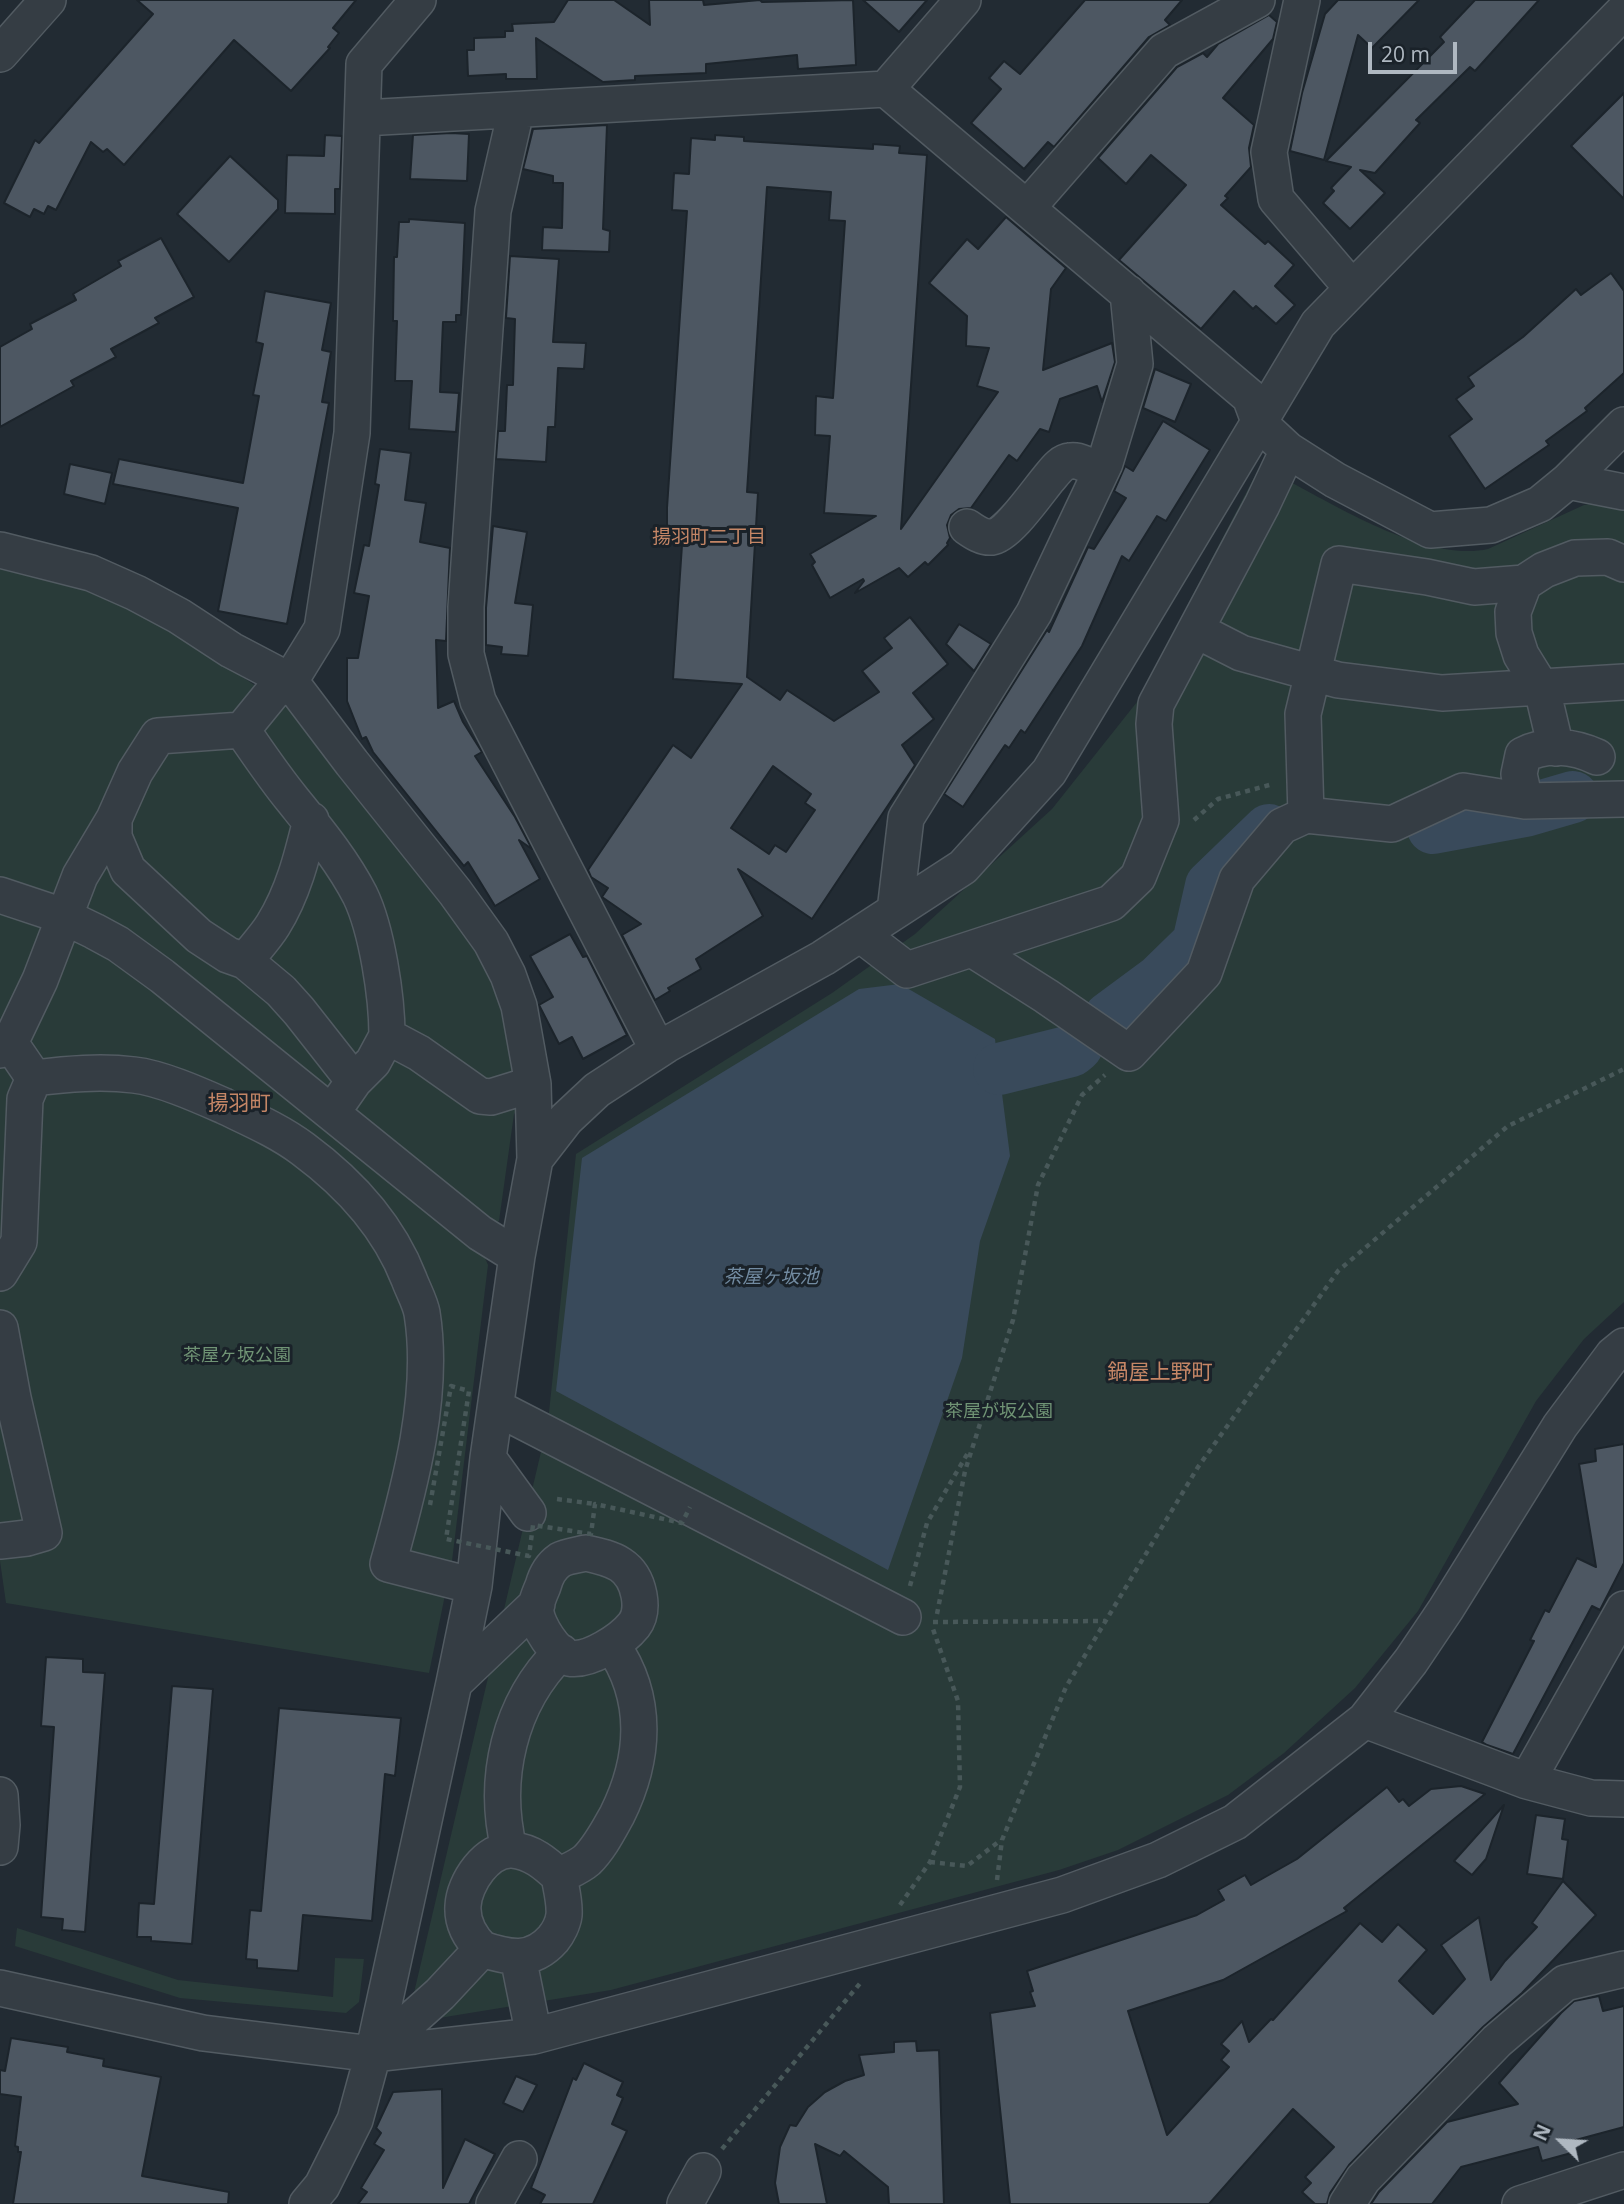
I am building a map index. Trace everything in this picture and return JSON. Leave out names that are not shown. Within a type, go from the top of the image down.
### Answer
[{"type":"street","points":[[0,54],[48,0]]},
{"type":"street","points":[[34,1078],[5,1047],[40,980],[80,876],[114,819],[135,772],[158,736],[242,730],[273,692],[290,681],[322,629],[352,433],[364,64],[418,0]]},
{"type":"street","points":[[886,89],[963,0]]},
{"type":"street","points":[[1028,207],[1164,51],[1257,0]]},
{"type":"street","points":[[1302,0],[1269,152],[1276,199],[1352,288]]},
{"type":"street","points":[[535,1159],[566,1119],[597,1090],[659,1050],[823,958],[963,867],[1049,772],[1318,324],[1624,11]]},
{"type":"street","points":[[363,118],[886,89],[1250,397],[1260,424],[1288,450],[1335,480],[1430,530],[1491,525],[1540,504],[1568,481],[1624,425]]},
{"type":"street","points":[[516,111],[493,211],[466,607],[466,654],[478,701],[659,1050]]},
{"type":"street","points":[[895,911],[906,818],[1034,613],[1100,473],[1136,364],[1128,293]]},
{"type":"street","points":[[860,934],[906,970],[1111,903],[1138,877],[1161,820],[1154,724],[1156,704],[1262,505],[1288,450]]},
{"type":"street","points":[[967,527],[984,536],[999,534],[1058,467],[1069,460],[1080,462],[1100,473]]},
{"type":"street","points":[[1568,481],[1624,492]]},
{"type":"street","points":[[0,550],[91,573],[136,593],[179,616],[231,650],[290,681],[491,942],[508,975],[519,1006],[533,1084],[535,1159],[517,1256],[488,1458],[474,1586],[373,2053],[355,2120],[322,2186],[307,2204]]},
{"type":"street","points":[[1306,815],[1303,715],[1339,564],[1427,576],[1474,587],[1524,583],[1544,570],[1575,558],[1608,558],[1624,564]]},
{"type":"street","points":[[1524,583],[1513,612],[1514,633],[1521,655],[1542,689],[1556,748]]},
{"type":"street","points":[[1196,630],[1241,653],[1338,680],[1442,693],[1624,682]]},
{"type":"street","points":[[242,730],[292,799],[311,820],[360,896],[387,1004],[387,1036],[373,1062],[354,1081],[303,1149]]},
{"type":"street","points":[[1525,801],[1519,774],[1524,755],[1535,749],[1556,748],[1581,750],[1597,757]]},
{"type":"street","points":[[972,949],[1129,1053],[1203,972],[1237,879],[1282,826],[1306,815],[1392,824],[1463,791],[1525,801],[1624,799]]},
{"type":"street","points":[[114,819],[114,837],[128,870],[200,936],[228,955],[245,961],[281,991],[354,1081]]},
{"type":"street","points":[[245,961],[272,926],[288,898],[301,864],[311,820]]},
{"type":"street","points":[[0,895],[63,916],[118,943],[480,1233],[517,1256]]},
{"type":"street","points":[[387,1036],[419,1053],[480,1096],[491,1097],[533,1084]]},
{"type":"street","points":[[34,1078],[90,1072],[137,1075],[199,1094],[273,1130],[303,1149],[378,1219],[403,1263],[421,1311],[426,1361],[421,1416],[406,1500],[388,1564],[474,1586]]},
{"type":"street","points":[[0,1273],[19,1242],[25,1099],[34,1078]]},
{"type":"street","points":[[0,1328],[44,1533],[0,1541]]},
{"type":"street","points":[[0,1988],[203,2033],[373,2053],[534,2036],[868,1963],[1158,1860],[1235,1822],[1365,1720],[1446,1609],[1560,1426],[1613,1355],[1624,1346]]},
{"type":"street","points":[[497,1408],[690,1507],[919,1619]]},
{"type":"street","points":[[488,1458],[528,1513]]},
{"type":"street","points":[[586,1553],[611,1559],[629,1570],[638,1586],[642,1608],[637,1622],[612,1645],[592,1655],[569,1658],[554,1648],[543,1631],[536,1612],[537,1604],[548,1572],[562,1559],[586,1553]]},
{"type":"street","points":[[454,1683],[537,1604]]},
{"type":"street","points":[[1527,1781],[1624,1609]]},
{"type":"street","points":[[559,1876],[585,1861],[603,1842],[630,1787],[639,1753],[638,1712],[631,1677],[612,1645]]},
{"type":"street","points":[[509,1849],[503,1815],[502,1775],[513,1727],[542,1670],[561,1652]]},
{"type":"street","points":[[1365,1720],[1527,1781],[1591,1798],[1624,1799]]},
{"type":"street","points":[[0,1795],[0,1847]]},
{"type":"street","points":[[509,1849],[530,1854],[559,1876],[564,1917],[556,1936],[542,1951],[505,1957],[482,1949],[471,1938],[463,1905],[475,1872],[488,1858],[509,1849]]},
{"type":"street","points":[[373,2053],[440,1994],[482,1949]]},
{"type":"street","points":[[518,1956],[534,2036]]},
{"type":"street","points":[[1347,2204],[1363,2179],[1497,2041],[1566,1983],[1624,1969]]},
{"type":"street","points":[[494,2204],[519,2159]]},
{"type":"street","points":[[1520,2204],[1624,2170]]},
{"type":"street","points":[[685,2204],[703,2171]]},
{"type":"path","points":[[1161,820],[1179,834],[1218,799],[1306,776]]},
{"type":"path","points":[[919,1619],[1013,1320],[1038,1185],[1082,1095],[1129,1053]]},
{"type":"path","points":[[930,1862],[967,1866],[1002,1840],[1066,1687],[1198,1467],[1338,1271],[1508,1126],[1624,1069]]},
{"type":"path","points":[[429,1505],[451,1386],[469,1391],[446,1539],[528,1556],[533,1525],[591,1534],[595,1504],[682,1523],[690,1507]]},
{"type":"path","points":[[919,1619],[927,1523],[974,1444]]},
{"type":"path","points":[[919,1619],[1105,1621]]},
{"type":"path","points":[[703,2171],[868,1963],[930,1862],[960,1787],[958,1701],[933,1630],[919,1619]]},
{"type":"green space","name":"茶屋が坂公園","points":[[1258,470],[1275,474],[1350,514],[1407,539],[1463,551],[1488,549],[1584,505],[1598,503],[1624,511],[1624,1302],[1584,1339],[1536,1401],[1418,1611],[1355,1688],[1284,1753],[1228,1795],[1118,1850],[1059,1870],[611,1990],[433,2019],[413,1997],[548,1422],[576,1154],[832,993],[915,934],[1052,809],[1137,702]]},
{"type":"green space","points":[[0,563],[89,585],[142,609],[300,716],[436,887],[497,979],[521,1107],[514,1114],[499,1221],[493,1225],[0,882]]},
{"type":"green space","name":"茶屋ヶ坂公園","points":[[0,909],[45,924],[129,966],[482,1251],[488,1265],[452,1561],[429,1673],[6,1603],[0,1561]]},
{"type":"green space","points":[[17,1928],[178,1980],[333,1997],[335,1958],[364,1959],[359,2002],[346,2013],[180,1998],[15,1946]]},
{"type":"water","name":"茶屋ヶ坂池","points":[[900,984],[995,1039],[1010,1156],[980,1241],[962,1358],[888,1570],[556,1391],[582,1158],[859,989]]},
{"type":"building","points":[[137,0],[356,0],[333,28],[339,33],[328,47],[330,48],[291,91],[234,40],[124,165],[107,149],[103,152],[91,142],[56,210],[48,206],[44,214],[34,209],[30,217],[4,203],[35,140],[39,143],[153,14]]},
{"type":"building","points":[[568,0],[614,0],[650,25],[649,0],[703,0],[704,5],[760,0],[853,0],[856,65],[798,69],[797,55],[706,64],[706,73],[635,76],[635,80],[603,82],[536,38],[537,79],[506,79],[506,74],[468,76],[467,50],[474,50],[474,38],[505,37],[505,31],[513,31],[512,24],[554,22]]},
{"type":"building","points":[[863,0],[927,0],[899,32]]},
{"type":"building","points":[[1085,0],[1182,0],[1165,20],[1170,25],[1149,37],[1054,147],[1048,142],[1024,169],[971,123],[1001,89],[989,78],[1004,61],[1020,74]]},
{"type":"building","points":[[1338,0],[1419,0],[1372,48],[1358,35],[1324,160],[1290,151],[1302,93],[1325,14]]},
{"type":"building","points":[[1475,0],[1539,0],[1475,71],[1470,67],[1416,120],[1420,123],[1375,173],[1360,170],[1385,193],[1350,229],[1323,203],[1334,191],[1331,188],[1351,167],[1326,161],[1444,42],[1440,37]]},
{"type":"building","points":[[1269,15],[1277,22],[1273,39],[1223,98],[1254,125],[1249,148],[1251,167],[1225,196],[1228,198],[1221,205],[1265,244],[1268,241],[1294,265],[1275,286],[1295,305],[1276,324],[1256,306],[1253,309],[1234,291],[1201,329],[1119,260],[1186,185],[1151,155],[1126,184],[1098,158],[1177,67],[1203,53],[1207,57],[1218,44]]},
{"type":"building","points":[[1624,93],[1624,199],[1571,146]]},
{"type":"building","points":[[607,125],[603,229],[610,231],[609,252],[542,250],[543,227],[562,228],[563,183],[553,183],[553,176],[523,169],[533,129]]},
{"type":"building","points":[[469,134],[467,181],[410,179],[413,135]]},
{"type":"building","points":[[325,135],[342,136],[340,189],[335,189],[335,214],[285,213],[287,155],[324,156]]},
{"type":"building","points":[[715,135],[744,137],[744,141],[873,149],[873,144],[900,146],[899,153],[927,155],[901,529],[998,392],[977,386],[989,348],[966,346],[967,316],[929,283],[967,239],[978,249],[1006,217],[1066,268],[1051,289],[1043,370],[1112,343],[1115,362],[1102,402],[1097,386],[1060,399],[1049,432],[1040,429],[1017,461],[1009,455],[971,508],[959,509],[951,515],[947,525],[950,538],[948,545],[928,565],[925,562],[908,577],[899,568],[855,593],[863,579],[830,598],[812,565],[815,562],[810,554],[876,516],[824,513],[830,436],[815,435],[816,396],[833,398],[845,221],[829,220],[831,192],[767,187],[747,492],[758,493],[747,677],[780,700],[787,690],[834,721],[879,692],[862,671],[892,648],[884,638],[910,617],[948,664],[913,693],[934,719],[902,745],[915,765],[812,919],[738,869],[763,916],[696,959],[701,969],[668,988],[670,991],[655,1000],[622,935],[641,924],[602,897],[608,888],[591,877],[588,870],[673,745],[691,758],[742,684],[673,679],[683,530],[667,528],[667,508],[687,211],[672,210],[674,173],[689,174],[691,138],[715,140]],"holes":[[[773,766],[811,794],[805,803],[815,810],[786,852],[775,845],[769,854],[731,828]]]},
{"type":"building","points":[[230,156],[278,200],[278,209],[229,262],[177,214]]},
{"type":"building","points":[[409,219],[465,223],[461,315],[456,315],[456,322],[443,322],[440,392],[459,393],[456,432],[409,429],[412,381],[395,381],[397,321],[393,321],[394,257],[397,257],[399,222],[409,222]]},
{"type":"building","points":[[161,238],[194,297],[155,318],[159,323],[111,349],[116,357],[71,381],[74,386],[0,427],[0,347],[32,329],[30,324],[76,300],[73,294],[121,266],[118,261]]},
{"type":"building","points":[[510,256],[559,259],[553,342],[586,343],[584,369],[558,368],[555,427],[548,427],[546,462],[496,459],[498,431],[505,431],[507,385],[513,385],[515,319],[506,318]]},
{"type":"building","points":[[1611,273],[1624,291],[1624,373],[1585,408],[1587,411],[1546,441],[1549,445],[1485,489],[1449,436],[1472,419],[1456,399],[1474,386],[1468,377],[1523,337],[1576,289],[1581,295]]},
{"type":"building","points":[[265,291],[331,303],[322,350],[331,352],[322,402],[329,403],[287,624],[218,611],[238,508],[113,484],[119,459],[243,483],[259,396],[253,395],[263,344],[256,342]]},
{"type":"building","points":[[1155,369],[1191,384],[1175,422],[1143,408]]},
{"type":"building","points":[[1163,421],[1210,450],[1166,521],[1157,516],[1129,561],[1122,556],[1082,646],[1025,733],[1021,730],[1009,748],[1005,745],[963,807],[944,794],[1047,630],[1049,632],[1088,547],[1094,549],[1126,498],[1114,491],[1125,466],[1133,471]]},
{"type":"building","points":[[380,449],[411,453],[405,500],[426,503],[420,542],[450,548],[446,641],[436,640],[438,708],[454,701],[463,722],[482,752],[475,756],[515,817],[532,849],[519,840],[540,879],[495,906],[468,862],[464,866],[373,752],[366,737],[362,739],[347,701],[347,658],[358,658],[369,596],[354,593],[364,545],[369,546],[379,485],[375,484]]},
{"type":"building","points":[[70,464],[112,473],[105,504],[64,494]]},
{"type":"building","points":[[493,526],[527,532],[515,603],[533,605],[528,656],[501,654],[502,647],[486,645],[486,608]]},
{"type":"building","points":[[959,624],[991,644],[974,671],[946,644]]},
{"type":"building","points":[[570,934],[583,957],[587,956],[627,1035],[583,1059],[572,1037],[559,1044],[539,1005],[553,997],[530,956]]},
{"type":"building","points":[[1624,1444],[1624,1563],[1600,1610],[1592,1606],[1513,1754],[1487,1745],[1482,1742],[1534,1641],[1530,1640],[1545,1610],[1549,1612],[1577,1558],[1596,1567],[1579,1464],[1596,1461],[1595,1449]]},
{"type":"building","points":[[46,1657],[83,1659],[83,1672],[105,1673],[85,1932],[62,1930],[63,1919],[41,1917],[54,1727],[41,1726]]},
{"type":"building","points":[[172,1686],[213,1689],[192,1944],[151,1941],[151,1937],[137,1937],[139,1903],[154,1904]]},
{"type":"building","points":[[279,1708],[401,1718],[395,1776],[385,1774],[372,1921],[303,1915],[298,1971],[257,1968],[257,1960],[246,1959],[250,1910],[261,1911]]},
{"type":"building","points":[[1461,1786],[1485,1794],[1344,1908],[1347,1911],[1223,1980],[1128,2011],[1167,2135],[1229,2067],[1221,2060],[1229,2051],[1221,2044],[1242,2021],[1249,2042],[1273,2020],[1360,1923],[1382,1942],[1398,1924],[1427,1950],[1399,1981],[1433,2014],[1465,1979],[1441,1945],[1479,1917],[1491,1980],[1537,1927],[1532,1923],[1563,1881],[1596,1915],[1522,1993],[1483,2027],[1349,2165],[1330,2193],[1327,2204],[1315,2204],[1302,2192],[1311,2183],[1305,2177],[1334,2147],[1293,2109],[1209,2204],[1010,2204],[990,2013],[1035,2006],[1027,1971],[1197,1915],[1224,1900],[1218,1890],[1245,1875],[1251,1885],[1297,1859],[1387,1787],[1399,1802],[1403,1799],[1409,1806],[1431,1789]]},
{"type":"building","points":[[1504,1805],[1486,1859],[1472,1875],[1454,1861]]},
{"type":"building","points":[[1536,1815],[1565,1819],[1562,1839],[1568,1840],[1563,1879],[1527,1874]]},
{"type":"building","points":[[1599,1996],[1603,2011],[1624,2006],[1624,2127],[1572,2141],[1575,2152],[1542,2161],[1538,2147],[1461,2167],[1432,2204],[1371,2204],[1379,2192],[1447,2122],[1518,2104],[1499,2083],[1574,2001]]},
{"type":"building","points":[[11,2038],[68,2047],[67,2052],[104,2059],[103,2066],[161,2077],[142,2176],[229,2192],[228,2204],[13,2204],[21,2152],[18,2152],[18,2147],[15,2146],[21,2097],[0,2094],[0,2070],[5,2071]]},
{"type":"building","points":[[916,2041],[917,2051],[939,2050],[944,2204],[889,2204],[888,2187],[844,2151],[840,2156],[815,2144],[827,2204],[779,2204],[775,2183],[780,2147],[790,2125],[796,2126],[808,2107],[825,2092],[864,2075],[859,2055],[894,2052],[894,2042]]},
{"type":"building","points":[[584,2063],[623,2082],[617,2095],[623,2098],[612,2124],[627,2131],[593,2204],[540,2204],[545,2195],[531,2188],[573,2078],[576,2080]]},
{"type":"building","points":[[516,2076],[537,2085],[523,2112],[503,2103]]},
{"type":"building","points":[[442,2089],[443,2188],[465,2139],[495,2154],[469,2204],[358,2204],[367,2192],[361,2188],[384,2150],[374,2144],[381,2133],[376,2128],[393,2092]]},
{"type":"waterway","points":[[1433,828],[1525,811],[1573,797]]},
{"type":"waterway","points":[[1109,1018],[1159,981],[1198,943],[1211,886],[1269,830]]},
{"type":"waterway","points":[[999,1069],[1071,1051],[1077,1046]]},
{"type":"district","name":"揚羽町二丁目","points":[[709,538]]},
{"type":"district","name":"揚羽町","points":[[239,1104]]},
{"type":"district","name":"鍋屋上野町","points":[[1160,1373]]}]
